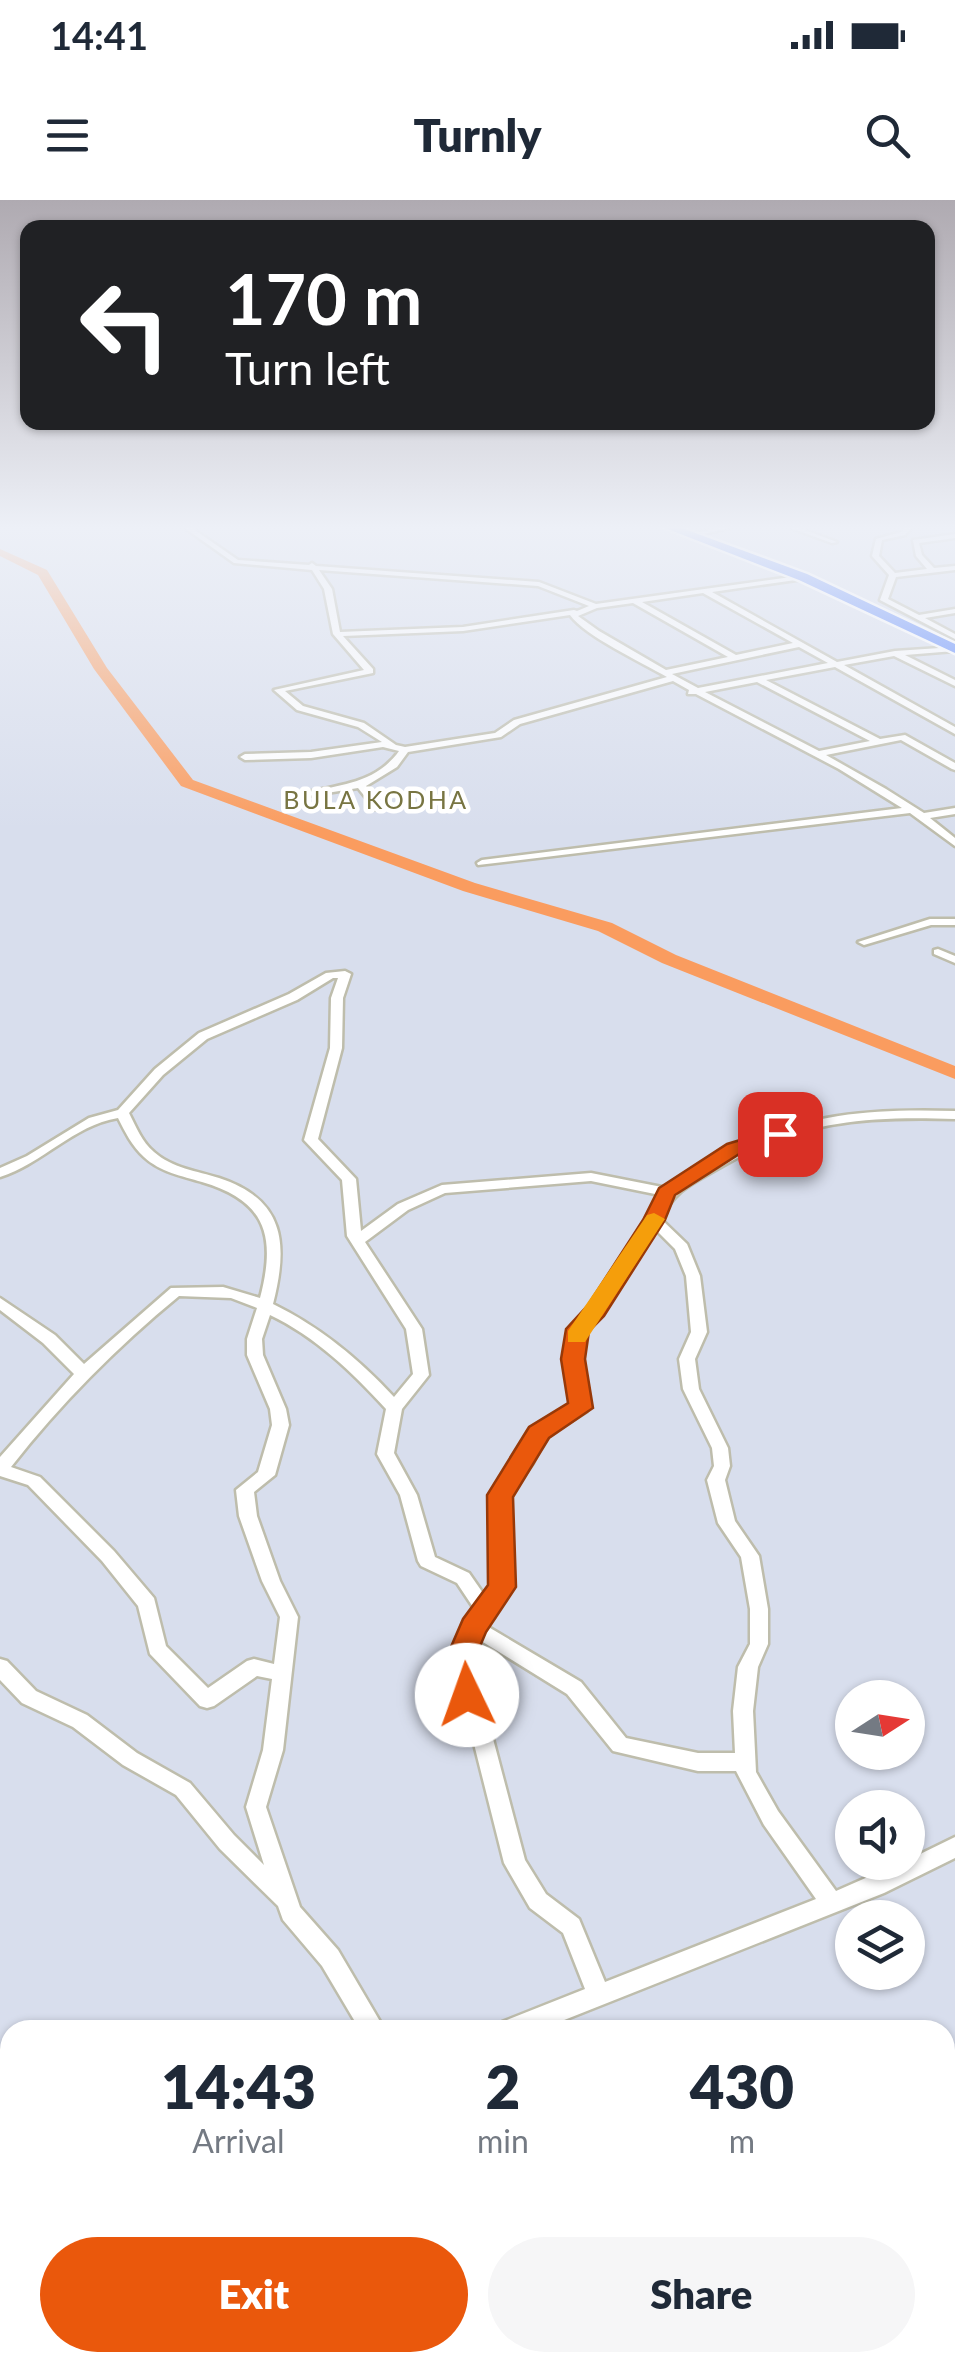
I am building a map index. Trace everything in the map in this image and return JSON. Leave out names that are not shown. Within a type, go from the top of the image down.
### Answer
[{"type":"highway","points":[[915,627],[954,645]]},
{"type":"street","points":[[336,627],[337,634],[370,672],[278,690],[300,708],[361,725],[400,748]]},
{"type":"street","points":[[337,634],[471,627]]},
{"type":"street","points":[[589,627],[691,692],[815,754],[920,817],[955,843]]},
{"type":"street","points":[[680,627],[733,658]]},
{"type":"street","points":[[767,627],[955,731]]},
{"type":"street","points":[[931,627],[954,645]]},
{"type":"street","points":[[245,757],[400,748],[498,735],[517,722],[667,676],[797,645]]},
{"type":"street","points":[[691,692],[954,645]]},
{"type":"street","points":[[895,653],[955,683]]},
{"type":"street","points":[[760,680],[878,741]]},
{"type":"street","points":[[815,754],[902,737],[950,760],[955,767]]},
{"type":"street","points":[[281,756],[276,752],[283,740]]},
{"type":"street","points":[[311,794],[360,785],[394,764],[400,748]]},
{"type":"street","points":[[360,785],[378,806]]},
{"type":"street","points":[[482,863],[955,811]]},
{"type":"street","points":[[920,817],[955,830]]},
{"type":"street","points":[[864,942],[930,922],[955,922]]},
{"type":"street","points":[[938,952],[955,960]]},
{"type":"street","points":[[0,1173],[44,1156],[54,1144],[108,1113],[122,1113],[159,1072],[203,1036],[294,997],[330,975],[345,974],[337,998],[336,1048],[311,1140],[349,1179],[357,1241],[414,1329],[421,1375],[394,1408],[385,1454],[405,1481],[418,1511],[427,1561],[464,1578],[480,1620],[574,1688],[620,1745],[698,1762],[746,1762]]},
{"type":"street","points":[[122,1113],[134,1144],[158,1162],[253,1203],[272,1228],[278,1246],[253,1343],[256,1362],[280,1418],[281,1435],[269,1452],[266,1475],[245,1490],[265,1565],[289,1617],[273,1750],[256,1807],[290,1913],[330,1958],[367,2020]]},
{"type":"street","points":[[599,1995],[570,1926],[538,1901],[515,1863],[478,1720],[456,1670],[480,1620],[502,1587],[500,1495],[527,1459],[538,1433],[554,1420],[581,1408],[573,1359],[578,1329],[596,1311],[654,1220],[666,1192],[734,1148],[815,1121],[895,1113],[955,1115]]},
{"type":"street","points":[[357,1241],[403,1207],[442,1190],[591,1177],[666,1192]]},
{"type":"street","points":[[654,1220],[682,1246],[694,1276],[699,1332],[686,1359],[691,1390],[720,1448],[720,1494],[727,1523],[750,1556],[759,1609],[758,1644],[748,1668],[743,1711],[746,1773],[771,1818],[832,1903]]},
{"type":"street","points":[[283,1674],[254,1666],[206,1700],[157,1649],[147,1603],[108,1556],[34,1481],[0,1469],[32,1426],[176,1291],[235,1294],[321,1337],[359,1367],[394,1408]]},
{"type":"street","points":[[0,1304],[49,1339],[84,1374]]},
{"type":"street","points":[[0,1667],[28,1697],[80,1722],[130,1759],[184,1789],[227,1842],[286,1901]]},
{"type":"street","points":[[535,2020],[832,1903],[955,1847]]},
{"type":"waterway","points":[[76,627],[101,669],[187,783],[469,887],[605,927],[669,959],[955,1073]]},
{"type":"slow traffic","points":[[576,1337],[654,1219]]},
{"type":"district","name":"BULA KODHA","points":[[376,799]]},
{"type":"route","points":[[467,1695],[456,1670],[473,1627],[487,1613],[502,1587],[500,1495],[527,1459],[538,1433],[554,1420],[581,1408],[573,1359],[578,1329],[596,1311],[654,1220],[666,1192],[734,1148],[762,1136],[780,1134]]}]
